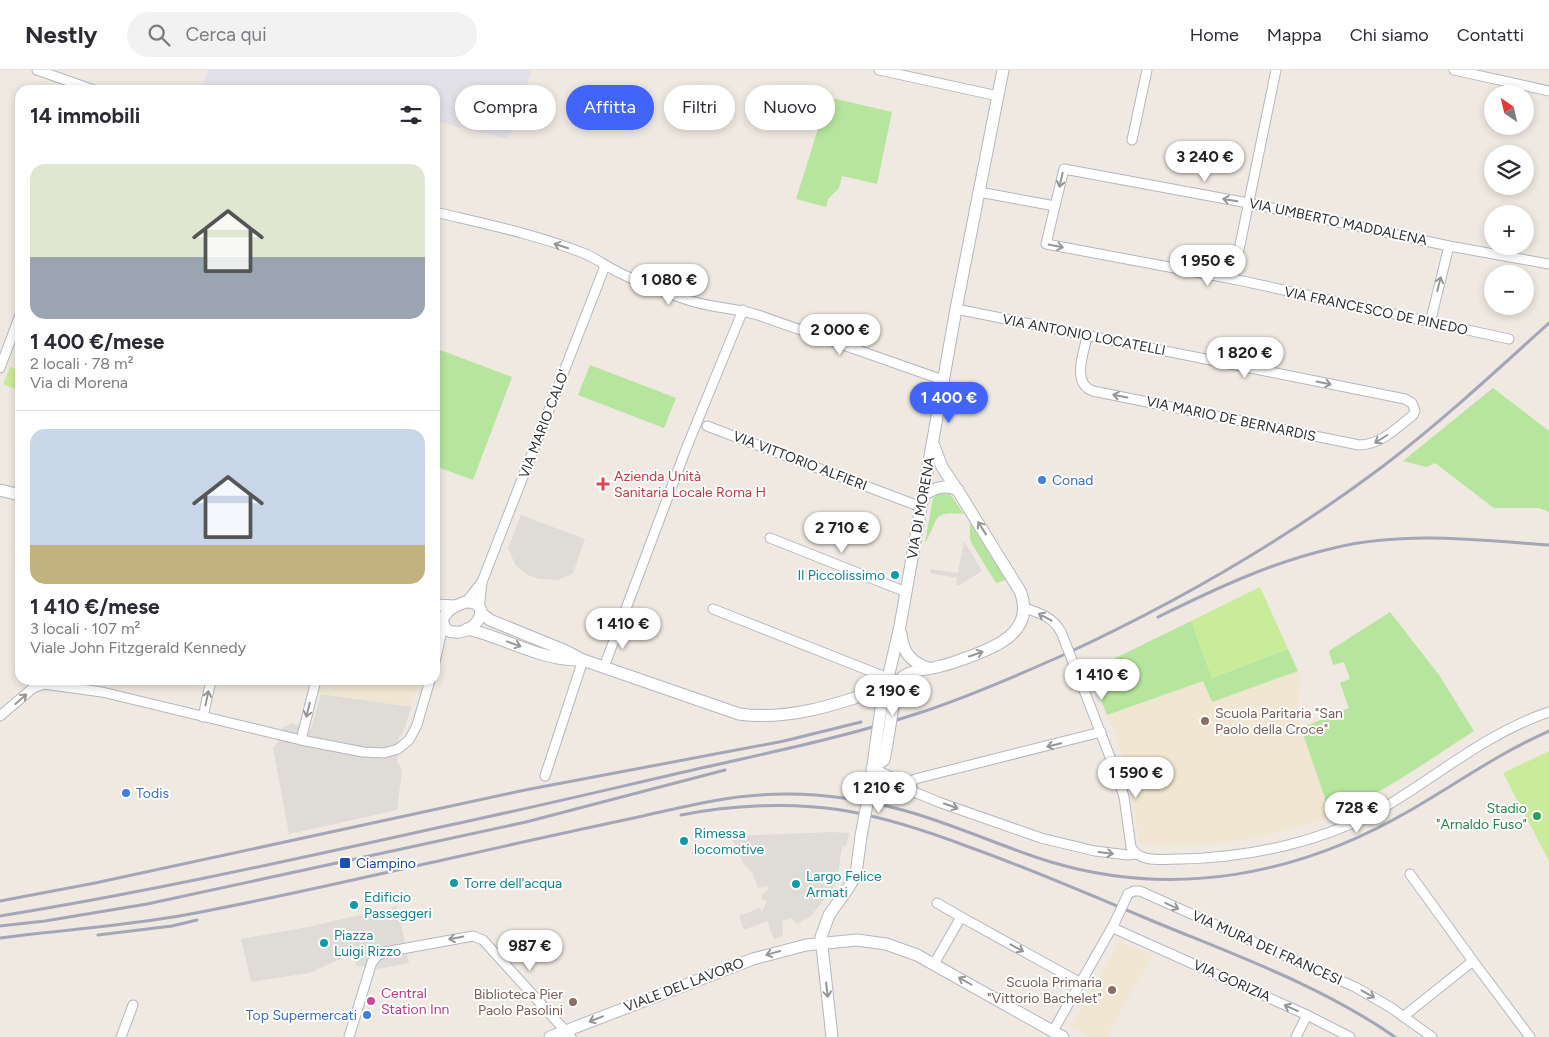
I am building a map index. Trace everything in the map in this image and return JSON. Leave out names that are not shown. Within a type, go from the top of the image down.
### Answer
[{"type":"street","points":[[38,70],[57,73],[83,85]]},
{"type":"street","points":[[879,70],[998,96]]},
{"type":"street","name":"VIA DI MORENA","points":[[881,743],[886,683],[900,626],[956,309],[1003,70]]},
{"type":"street","points":[[1132,140],[1147,70]]},
{"type":"street","points":[[1233,279],[1276,70]]},
{"type":"street","points":[[1454,70],[1549,90]]},
{"type":"street","name":"VIA UMBERTO MADDALENA","points":[[1055,206],[1064,169],[1248,203],[1448,246],[1549,264]]},
{"type":"street","points":[[979,192],[1055,206]]},
{"type":"street","name":"VIA FRANCESCO DE PINEDO","points":[[1055,206],[1046,244],[1233,279],[1509,340]]},
{"type":"street","points":[[440,213],[528,235],[582,252],[628,277],[691,301],[711,306],[743,310],[943,380]]},
{"type":"street","points":[[1430,322],[1448,246]]},
{"type":"street","name":"VIA MARIO CALO'","points":[[480,611],[482,582],[605,266]]},
{"type":"street","name":"VIA ANTONIO LOCATELLI","points":[[956,309],[1405,399],[1415,407]]},
{"type":"street","points":[[604,667],[686,449],[743,310]]},
{"type":"street","points":[[0,368],[15,328]]},
{"type":"street","name":"VIA MARIO DE BERNARDIS","points":[[1087,336],[1080,377],[1085,387],[1093,391],[1359,445],[1370,445],[1383,438],[1413,415],[1415,407]]},
{"type":"street","name":"VIA VITTORIO ALFIERI","points":[[707,426],[921,507]]},
{"type":"street","points":[[900,626],[902,641],[907,655],[916,663],[929,668],[982,653],[1007,639],[1018,627],[1024,608],[1022,595],[1017,585],[940,464],[933,442]]},
{"type":"street","points":[[923,495],[942,486],[950,486],[958,490]]},
{"type":"street","points":[[0,490],[15,494]]},
{"type":"street","points":[[770,538],[906,592]]},
{"type":"street","name":"VIA MARIO CALO'","points":[[460,604],[482,582]]},
{"type":"street","points":[[460,604],[448,611],[440,621],[446,630],[462,631],[560,659],[583,660]]},
{"type":"street","points":[[440,605],[474,604],[490,620],[566,651],[583,660],[724,710],[749,716],[806,711],[858,697],[886,683]]},
{"type":"street","points":[[1024,608],[1048,617],[1057,625],[1061,632],[1121,788],[1131,847],[1135,854],[1140,857],[1209,857],[1267,849],[1353,823],[1378,810],[1484,742],[1549,712]]},
{"type":"street","points":[[713,609],[886,683]]},
{"type":"street","points":[[440,648],[462,631],[476,624],[480,611]]},
{"type":"street","points":[[545,776],[583,660]]},
{"type":"street","name":"VIA DI MORENA","points":[[821,943],[822,934],[829,916],[856,874],[872,768],[896,688],[901,678],[905,675],[929,668]]},
{"type":"street","points":[[0,716],[38,685]]},
{"type":"street","points":[[91,685],[203,717],[301,740],[363,752],[384,753],[398,750],[409,740],[416,725],[428,685]]},
{"type":"street","points":[[203,717],[210,685]]},
{"type":"street","points":[[301,740],[315,685]]},
{"type":"street","points":[[909,785],[915,779],[1101,732]]},
{"type":"street","points":[[872,768],[909,785],[914,792],[1041,838],[1095,851],[1128,855],[1135,854]]},
{"type":"street","points":[[1410,874],[1530,1037]]},
{"type":"street","name":"VIA MURA DEI FRANCESI","points":[[1055,1035],[1081,983],[1114,925],[1128,894],[1137,890],[1345,982],[1404,1016],[1432,1037]]},
{"type":"street","points":[[937,903],[1081,983]]},
{"type":"street","points":[[934,964],[961,917]]},
{"type":"street","name":"VIA GORIZIA","points":[[1114,925],[1350,1037]]},
{"type":"street","points":[[349,1037],[372,962],[377,956],[392,951],[469,936],[477,936],[483,940],[569,1034]]},
{"type":"street","name":"VIALE DEL LAVORO","points":[[550,1037],[569,1034],[747,961],[800,946],[857,940],[880,942],[907,951],[934,964],[1055,1035]]},
{"type":"street","points":[[821,943],[832,1037]]},
{"type":"street","points":[[1404,1016],[1473,961]]},
{"type":"street","points":[[121,1037],[133,1005]]},
{"type":"street","points":[[1296,1037],[1307,1016]]},
{"type":"shaded area","points":[[208,70],[532,70],[527,85],[455,85],[455,126],[440,122],[440,85],[203,85]]},
{"type":"shaded area","points":[[472,130],[511,130],[508,139]]},
{"type":"shaded area","points":[[521,515],[585,539],[573,573],[558,580],[539,579],[528,575],[516,566],[508,548]]},
{"type":"shaded area","points":[[964,541],[982,571],[956,586],[957,578],[930,573],[931,569],[958,573]]},
{"type":"shaded area","name":"Scuola Paritaria \"San Paolo della Croce\"","points":[[1260,587],[1300,676],[1297,715],[1331,816],[1291,829],[1250,839],[1188,846],[1143,845],[1139,841],[1128,772],[1114,731],[1089,671]]},
{"type":"shaded area","points":[[320,685],[418,685],[411,707],[318,693]]},
{"type":"shaded area","points":[[321,694],[411,707],[404,731],[399,738],[397,761],[402,770],[397,810],[289,834],[273,748],[278,742],[282,728],[292,723],[311,729]]},
{"type":"shaded area","name":"Largo Felice Armati","points":[[849,833],[847,845],[842,847],[837,881],[811,916],[797,924],[791,918],[782,921],[783,936],[774,939],[767,921],[744,930],[739,916],[760,908],[762,912],[767,900],[763,901],[761,895],[768,889],[767,886],[758,888],[753,874],[743,863],[731,836]]},
{"type":"shaded area","name":"Piazza Luigi Rizzo","points":[[397,906],[409,963],[378,969],[356,966],[354,953],[309,973],[251,982],[241,939],[308,927]]},
{"type":"shaded area","name":"Scuola Primaria \"Vittorio Bachelet\"","points":[[1119,942],[1153,954],[1106,1037],[1089,1037],[1071,1026]]},
{"type":"green space","points":[[835,99],[892,112],[877,184],[842,176],[839,188],[828,199],[826,207],[796,199],[818,130],[835,130]]},
{"type":"green space","points":[[440,350],[512,377],[473,480],[440,468]]},
{"type":"green space","points":[[590,365],[676,398],[664,428],[578,395]]},
{"type":"green space","points":[[10,367],[15,368],[15,389],[3,384]]},
{"type":"green space","points":[[1493,388],[1549,431],[1549,512],[1539,508],[1494,508],[1435,463],[1427,467],[1403,461]]},
{"type":"green space","points":[[940,492],[950,494],[964,514],[953,513],[940,516],[925,543],[933,498]]},
{"type":"green space","points":[[970,523],[1006,580],[996,583],[972,544],[970,539]]},
{"type":"green space","points":[[1260,587],[1288,649],[1212,678],[1191,621]]},
{"type":"green space","points":[[1390,612],[1439,675],[1474,731],[1368,798],[1331,816],[1301,728],[1349,708],[1340,683],[1350,679],[1344,662],[1333,665],[1329,651]]},
{"type":"green space","points":[[1191,621],[1212,678],[1288,649],[1298,671],[1212,702],[1203,681],[1107,715],[1089,671]]},
{"type":"green space","name":"Stadio \"Arnaldo Fuso\"","points":[[1549,751],[1549,861],[1503,773]]},
{"type":"railway","points":[[0,916],[182,883],[538,806],[840,736],[919,713],[955,700],[1026,672],[1145,615],[1226,570],[1306,521],[1404,450],[1549,323]]},
{"type":"railway","points":[[1158,617],[1266,569],[1311,554],[1360,543],[1414,538],[1441,538],[1549,545]]},
{"type":"railway","points":[[0,901],[95,883],[525,790],[784,741],[861,722]]},
{"type":"railway","points":[[0,938],[185,915],[690,805],[759,795],[802,794],[865,801],[906,811],[943,823],[1051,862],[1097,873],[1144,879],[1190,879],[1235,874],[1280,865],[1324,851],[1367,833],[1409,811],[1513,749],[1549,731]]},
{"type":"railway","points":[[0,926],[45,921],[147,904],[526,822],[725,770]]},
{"type":"railway","points":[[681,815],[720,809],[781,805],[841,810],[874,816],[906,825],[1035,872],[1273,971],[1336,1001],[1395,1037]]},
{"type":"railway","points":[[98,935],[172,926],[197,920]]},
{"type":"place","name":"Conad","points":[[1042,480]]},
{"type":"place","name":"Azienda Unità Sanitaria Locale Roma H","points":[[603,484]]},
{"type":"place","name":"Il Piccolissimo","points":[[895,575]]},
{"type":"place","name":"Scuola Paritaria \"San Paolo della Croce\"","points":[[1205,721]]},
{"type":"place","name":"Todis","points":[[126,793]]},
{"type":"place","name":"Stadio \"Arnaldo Fuso\"","points":[[1537,816]]},
{"type":"place","name":"Rimessa locomotive","points":[[684,841]]},
{"type":"place","name":"Ciampino","points":[[345,863]]},
{"type":"place","name":"Torre dell'acqua","points":[[454,883]]},
{"type":"place","name":"Largo Felice Armati","points":[[796,884]]},
{"type":"place","name":"Edificio Passeggeri","points":[[354,905]]},
{"type":"place","name":"Piazza Luigi Rizzo","points":[[324,943]]},
{"type":"place","name":"Scuola Primaria \"Vittorio Bachelet\"","points":[[1112,990]]},
{"type":"place","name":"Central Station Inn","points":[[371,1001]]},
{"type":"place","name":"Biblioteca Pier Paolo Pasolini","points":[[573,1002]]},
{"type":"place","name":"Top Supermercati","points":[[367,1015]]}]
